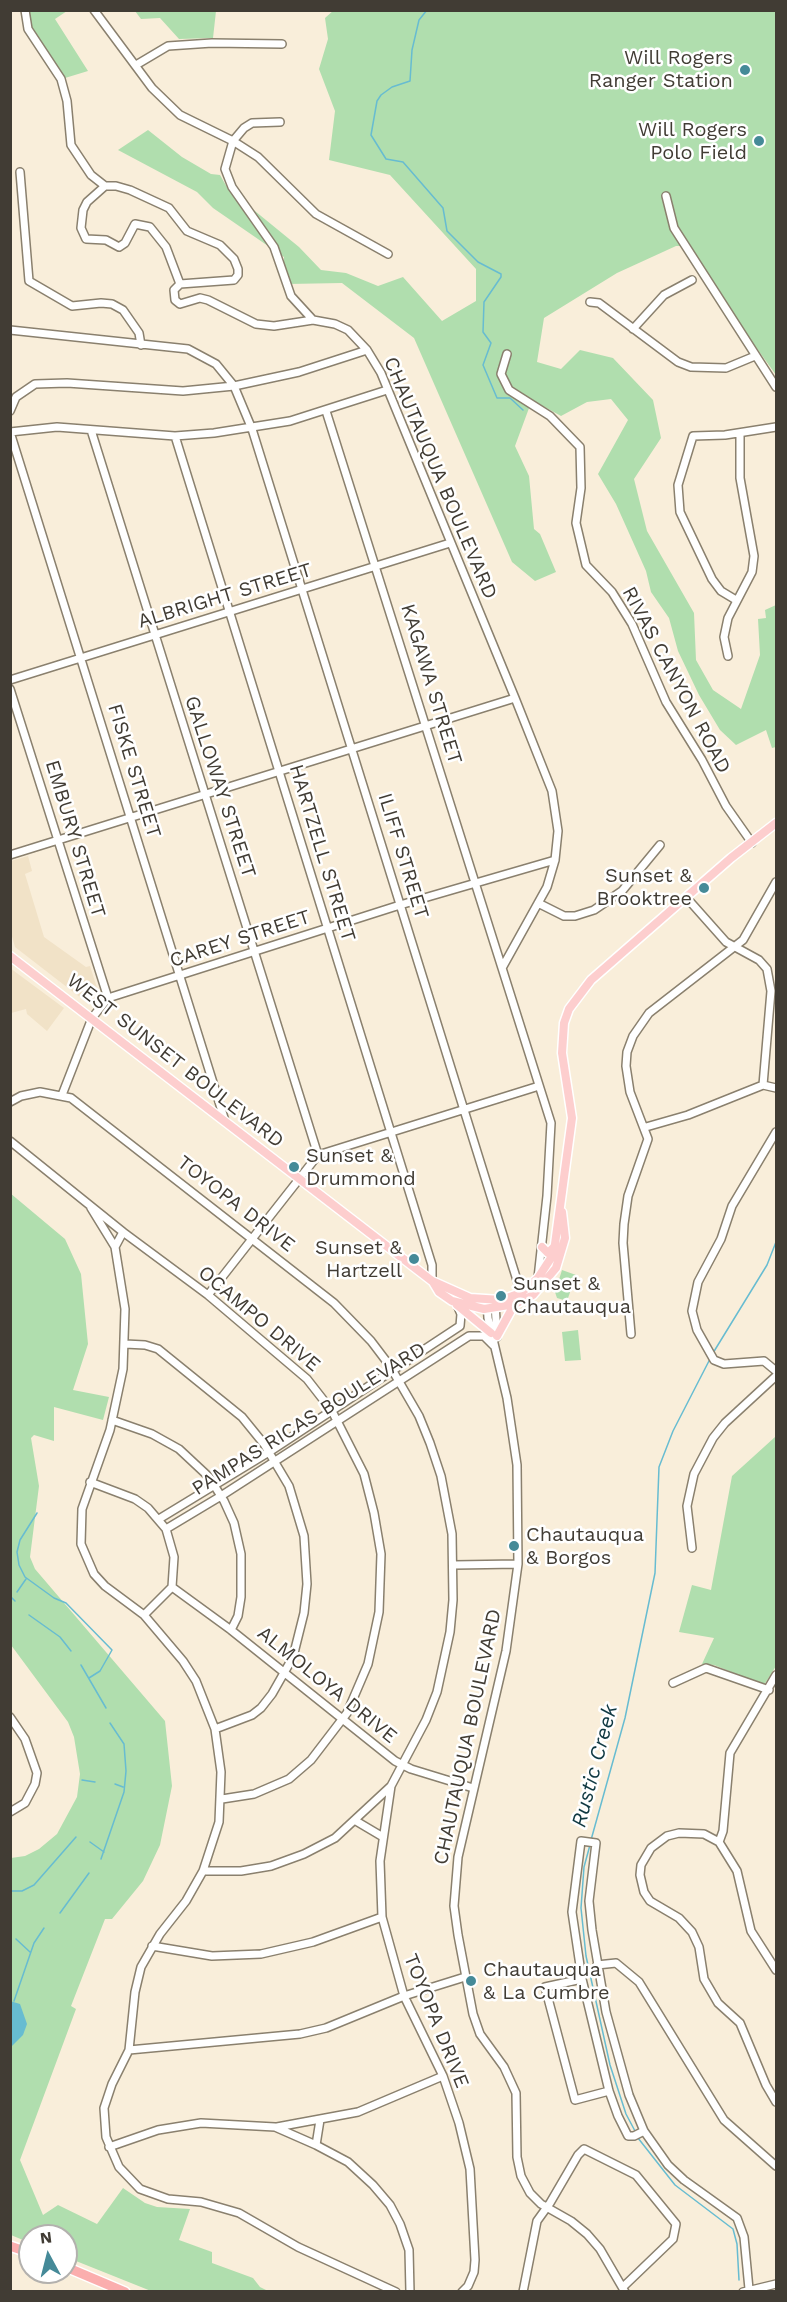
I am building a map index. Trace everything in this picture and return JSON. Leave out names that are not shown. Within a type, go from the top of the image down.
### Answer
[{"type":"highway","points":[[78,2272],[125,2292]]},
{"type":"main road","name":"WEST SUNSET BOULEVARD","points":[[11,955],[432,1281],[491,1305],[521,1293],[538,1278],[551,1258],[555,1244],[562,1212],[572,1118],[562,1053],[564,1023],[569,1009],[591,980],[686,897],[777,823]]},
{"type":"main road","name":"WEST SUNSET BOULEVARD","points":[[432,1281],[439,1292],[455,1304],[515,1304],[533,1295],[556,1268],[565,1238],[562,1212]]},
{"type":"main road","points":[[542,1247],[549,1253],[555,1244]]},
{"type":"main road","points":[[455,1304],[494,1335],[515,1304]]},
{"type":"street","points":[[25,10],[28,29],[61,79],[67,101],[71,146],[91,174],[105,186],[130,190],[169,208],[187,231],[209,240],[228,252],[238,269],[238,275],[227,282],[180,284],[166,247],[150,227],[135,224],[125,243],[119,247],[106,240],[86,238],[81,228],[82,210],[87,202],[105,186]]},
{"type":"street","points":[[94,10],[152,88],[180,115],[233,141],[258,157],[316,214],[388,254]]},
{"type":"street","points":[[136,65],[168,46],[212,42],[282,44]]},
{"type":"street","points":[[280,122],[252,123],[244,128],[233,141],[226,160],[228,178],[274,246],[291,296],[313,320]]},
{"type":"street","points":[[20,172],[29,281],[72,306],[100,303],[112,304],[123,310],[139,333],[141,345]]},
{"type":"street","points":[[666,196],[674,228],[777,387]]},
{"type":"street","points":[[633,329],[664,295],[692,280]]},
{"type":"street","name":"CHAUTAUQUA BOULEVARD","points":[[180,284],[176,286],[173,295],[180,304],[200,298],[256,324],[274,326],[313,320],[348,330],[367,350],[387,390],[515,698],[557,809],[555,860],[538,903],[502,968]]},
{"type":"street","points":[[590,302],[599,303],[678,362],[698,369],[726,368],[755,356]]},
{"type":"street","name":"ILIFF STREET","points":[[10,330],[180,348],[201,354],[216,364],[234,386],[252,429],[521,1293]]},
{"type":"street","points":[[10,411],[16,397],[35,384],[67,383],[183,391],[234,386],[282,377],[367,350]]},
{"type":"street","name":"RIVAS CANYON ROAD","points":[[507,354],[501,374],[509,390],[550,416],[580,447],[581,488],[576,523],[586,565],[612,591],[632,624],[666,702],[702,760],[726,806],[752,843]]},
{"type":"street","points":[[10,432],[57,427],[175,436],[252,429],[326,411],[387,390]]},
{"type":"street","name":"KAGAWA STREET","points":[[326,411],[377,566],[502,968]]},
{"type":"street","points":[[736,600],[721,591],[712,579],[680,512],[677,491],[693,436],[740,433],[777,427]]},
{"type":"street","name":"GALLOWAY STREET","points":[[91,430],[318,1155]]},
{"type":"street","name":"FISKE STREET","points":[[10,432],[225,1121]]},
{"type":"street","points":[[728,656],[724,644],[725,629],[736,600],[752,572],[754,556],[740,478],[740,433]]},
{"type":"street","name":"HARTZELL STREET","points":[[175,436],[432,1265],[432,1281]]},
{"type":"street","name":"ALBRIGHT STREET","points":[[10,680],[450,543]]},
{"type":"street","name":"EMBURY STREET","points":[[10,689],[108,998]]},
{"type":"street","points":[[10,855],[515,698]]},
{"type":"street","points":[[538,903],[564,916],[575,916],[594,909],[622,891],[660,845]]},
{"type":"street","name":"CAREY STREET","points":[[108,998],[400,905],[555,860]]},
{"type":"street","points":[[631,1334],[623,1243],[624,1224],[628,1196],[648,1145],[646,1127],[630,1092],[626,1075],[627,1052],[633,1036],[649,1013],[743,940],[777,882]]},
{"type":"street","points":[[686,897],[716,933],[735,948],[759,960],[770,976],[763,1085]]},
{"type":"street","points":[[502,968],[549,1113],[552,1137],[538,1278]]},
{"type":"street","points":[[62,1095],[92,1018],[108,998]]},
{"type":"street","points":[[646,1127],[688,1115],[763,1085],[777,1088]]},
{"type":"street","points":[[208,1295],[318,1155],[539,1086]]},
{"type":"street","name":"TOYOPA DRIVE","points":[[10,1102],[30,1093],[62,1095],[71,1098],[97,1117],[334,1303],[371,1341],[393,1372],[419,1416],[441,1476],[454,1565],[450,1632],[437,1692],[403,1766],[391,1786],[380,1861],[382,1917],[404,1996],[442,2076],[459,2123],[473,2198],[474,2272],[468,2286],[462,2292]]},
{"type":"street","points":[[777,1132],[743,1186],[714,1254],[698,1282],[692,1311],[697,1330],[711,1356],[724,1364],[764,1361],[777,1371]]},
{"type":"street","name":"OCAMPO DRIVE","points":[[10,1141],[290,1362],[332,1411],[364,1474],[381,1554],[381,1586],[375,1635],[368,1664],[343,1720],[312,1760],[289,1779],[254,1794],[222,1799]]},
{"type":"street","points":[[88,1203],[115,1248],[123,1285],[125,1344],[118,1402],[90,1482],[79,1526],[81,1544],[87,1561],[105,1586],[144,1615],[183,1661],[196,1682],[215,1729],[222,1799],[213,1845],[204,1870],[186,1901],[152,1946],[138,1979],[129,2050],[112,2084],[104,2108],[104,2129],[109,2147],[119,2168],[140,2189],[168,2199],[209,2204],[239,2212],[298,2247],[396,2292]]},
{"type":"street","points":[[115,1248],[123,1232]]},
{"type":"street","points":[[455,1304],[461,1314],[460,1326],[468,1329],[469,1336],[484,1336],[496,1349]]},
{"type":"street","name":"CHAUTAUQUA BOULEVARD","points":[[491,1305],[496,1349],[517,1466],[518,1564],[506,1651],[473,1788],[454,1881],[454,1906],[465,1977],[480,2034],[504,2067],[516,2092],[517,2157],[521,2176],[530,2193],[547,2208],[571,2221],[587,2234],[624,2289]]},
{"type":"street","name":"PAMPAS RICAS BOULEVARD","points":[[159,1519],[269,1452],[460,1326]]},
{"type":"street","name":"PAMPAS RICAS BOULEVARD","points":[[165,1528],[275,1462],[400,1383],[469,1336]]},
{"type":"street","points":[[125,1344],[149,1345],[158,1349],[242,1417],[275,1462],[296,1503],[304,1536],[307,1565],[304,1613],[293,1657],[272,1694],[252,1715],[215,1729]]},
{"type":"street","points":[[692,1548],[687,1506],[694,1474],[724,1423],[777,1376]]},
{"type":"street","points":[[112,1420],[152,1434],[172,1445],[194,1461],[215,1485],[234,1522],[242,1554],[241,1598],[238,1616],[231,1630]]},
{"type":"street","points":[[90,1482],[135,1499],[159,1519],[165,1528],[174,1557],[172,1587],[144,1615]]},
{"type":"street","points":[[454,1565],[518,1564]]},
{"type":"street","name":"ALMOLOYA DRIVE","points":[[172,1587],[231,1630],[403,1766],[473,1788]]},
{"type":"street","points":[[673,1683],[706,1668],[769,1690]]},
{"type":"street","points":[[719,1842],[723,1831],[730,1753],[777,1675]]},
{"type":"street","points":[[10,1717],[26,1739],[37,1773],[31,1794],[25,1803],[10,1812]]},
{"type":"street","points":[[204,1870],[241,1871],[271,1866],[304,1854],[335,1838],[356,1821],[391,1786]]},
{"type":"street","points":[[356,1821],[383,1837]]},
{"type":"street","points":[[777,1970],[751,1932],[737,1871],[719,1842],[695,1832],[667,1836],[652,1847],[641,1865],[641,1883],[651,1901],[685,1922],[693,1932],[699,1947],[704,1980],[718,2002],[740,2023],[777,2102]]},
{"type":"street","points":[[639,2133],[626,2133],[609,2091],[582,1979],[572,1912],[581,1841],[592,1842],[589,1901],[597,1965],[606,2012],[639,2133],[676,2173],[736,2218],[744,2237],[746,2290],[777,2284]]},
{"type":"street","points":[[152,1946],[212,1956],[261,1954],[313,1942],[382,1917]]},
{"type":"street","points":[[597,1965],[616,1963],[639,1982],[724,2120],[777,2166]]},
{"type":"street","points":[[129,2050],[188,2043],[271,2039],[300,2034],[353,2018],[404,1996],[465,1977]]},
{"type":"street","points":[[582,1979],[545,1988],[574,2100],[609,2091]]},
{"type":"street","points":[[109,2147],[180,2125],[232,2123],[275,2127],[358,2112],[442,2076]]},
{"type":"street","points":[[316,2145],[320,2120]]},
{"type":"street","points":[[275,2127],[348,2162],[390,2205],[400,2223],[409,2250],[410,2292]]},
{"type":"street","points":[[523,2292],[534,2228],[578,2155],[584,2150],[625,2168],[644,2182],[673,2218],[676,2232],[673,2239],[624,2289]]},
{"type":"shaded area","points":[[28,856],[32,871],[25,874],[44,937],[86,967],[90,966],[99,994],[90,1005],[15,947],[11,933],[11,861]]},
{"type":"shaded area","points":[[10,968],[64,1008],[47,1031],[27,1014],[26,1009],[11,1013]]},
{"type":"green space","points":[[334,10],[776,11],[776,375],[683,246],[676,246],[617,273],[544,318],[537,362],[561,369],[580,350],[613,358],[653,400],[661,438],[634,479],[647,531],[694,613],[696,660],[713,690],[741,709],[760,655],[758,619],[766,618],[765,610],[776,605],[776,747],[772,748],[766,730],[736,745],[720,730],[699,695],[678,651],[669,618],[651,592],[646,571],[616,504],[598,474],[628,420],[611,399],[587,402],[561,416],[532,400],[515,446],[529,476],[534,529],[540,534],[556,572],[535,581],[512,562],[414,338],[342,283],[288,284],[284,273],[284,257],[213,208],[197,192],[118,150],[148,130],[182,157],[211,174],[220,175],[228,189],[299,247],[321,270],[346,273],[378,286],[403,277],[442,321],[476,301],[476,269],[390,175],[329,160],[335,111],[319,69],[328,39],[325,18]]},
{"type":"green space","points":[[29,11],[67,11],[55,19],[88,71],[65,78],[30,25]]},
{"type":"green space","points":[[135,11],[216,11],[213,38],[179,39],[160,18],[141,19]]},
{"type":"green space","points":[[10,1193],[65,1239],[81,1274],[88,1344],[73,1390],[109,1397],[103,1420],[54,1407],[54,1441],[34,1435],[31,1438],[39,1486],[30,1557],[35,1569],[165,1721],[172,1786],[160,1845],[143,1881],[112,1919],[105,1919],[71,2006],[76,2009],[20,2160],[43,2215],[58,2205],[97,2224],[123,2188],[145,2203],[157,2207],[190,2209],[179,2240],[212,2252],[212,2263],[253,2278],[260,2287],[268,2291],[151,2291],[78,2262],[78,2224],[18,2224],[18,2238],[11,2235],[11,1858],[25,1856],[39,1849],[57,1834],[77,1797],[80,1774],[74,1737],[68,1722],[11,1645]]},
{"type":"green space","points":[[562,1270],[576,1275],[567,1301],[557,1298],[555,1292]]},
{"type":"green space","points":[[578,1330],[581,1360],[565,1361],[562,1332]]},
{"type":"green space","points":[[775,1437],[776,1666],[764,1685],[714,1665],[702,1664],[714,1638],[679,1632],[692,1585],[711,1590],[732,1476]]},
{"type":"water","points":[[10,2001],[20,2004],[27,2024],[23,2035],[11,2047]]},
{"type":"waterway","points":[[427,10],[419,20],[412,50],[410,81],[392,87],[381,95],[377,101],[371,135],[386,159],[403,162],[443,208],[447,231],[478,262],[501,274],[484,302],[483,332],[491,343],[483,365],[497,398],[510,398],[523,410]]},
{"type":"waterway","name":"Rustic Creek","points":[[713,1353],[767,1265],[776,1242]]},
{"type":"waterway","name":"Rustic Creek","points":[[591,1840],[625,1718],[655,1573],[659,1467],[673,1431],[711,1357]]},
{"type":"waterway","points":[[37,1513],[20,1540],[17,1552],[19,1565],[25,1577],[54,1598],[66,1603],[112,1650],[100,1671],[89,1678]]},
{"type":"waterway","points":[[17,1592],[26,1579]]},
{"type":"waterway","points":[[10,1596],[15,1601]]},
{"type":"waterway","points":[[29,1615],[60,1637],[71,1651]]},
{"type":"waterway","points":[[81,1665],[106,1708]]},
{"type":"waterway","points":[[101,1859],[124,1792],[126,1771],[124,1744],[110,1723]]},
{"type":"waterway","points":[[82,1780],[95,1782]]},
{"type":"waterway","points":[[115,1784],[123,1787]]},
{"type":"waterway","points":[[10,1891],[22,1891],[34,1885],[76,1837]]},
{"type":"waterway","points":[[90,1842],[104,1852]]},
{"type":"waterway","name":"Rustic Creek","points":[[590,1845],[584,1867],[581,1908],[586,1956],[610,2065],[626,2114],[635,2131]]},
{"type":"waterway","points":[[60,1913],[89,1873]]},
{"type":"waterway","points":[[14,2001],[34,1943],[44,1928]]},
{"type":"waterway","points":[[16,1939],[30,1952]]},
{"type":"waterway","name":"Rustic Creek","points":[[638,2138],[675,2185],[733,2229],[737,2244],[739,2280]]},
{"type":"place","name":"Will Rogers Ranger Station","points":[[745,70]]},
{"type":"place","name":"Will Rogers Polo Field","points":[[759,141]]},
{"type":"place","name":"Sunset & Brooktree","points":[[704,888]]},
{"type":"place","name":"Sunset & Drummond","points":[[294,1167]]},
{"type":"place","name":"Sunset & Hartzell","points":[[414,1259]]},
{"type":"place","name":"Sunset & Chautauqua","points":[[501,1296]]},
{"type":"place","name":"Chautauqua & Borgos","points":[[514,1546]]},
{"type":"place","name":"Chautauqua & La Cumbre","points":[[471,1981]]}]
